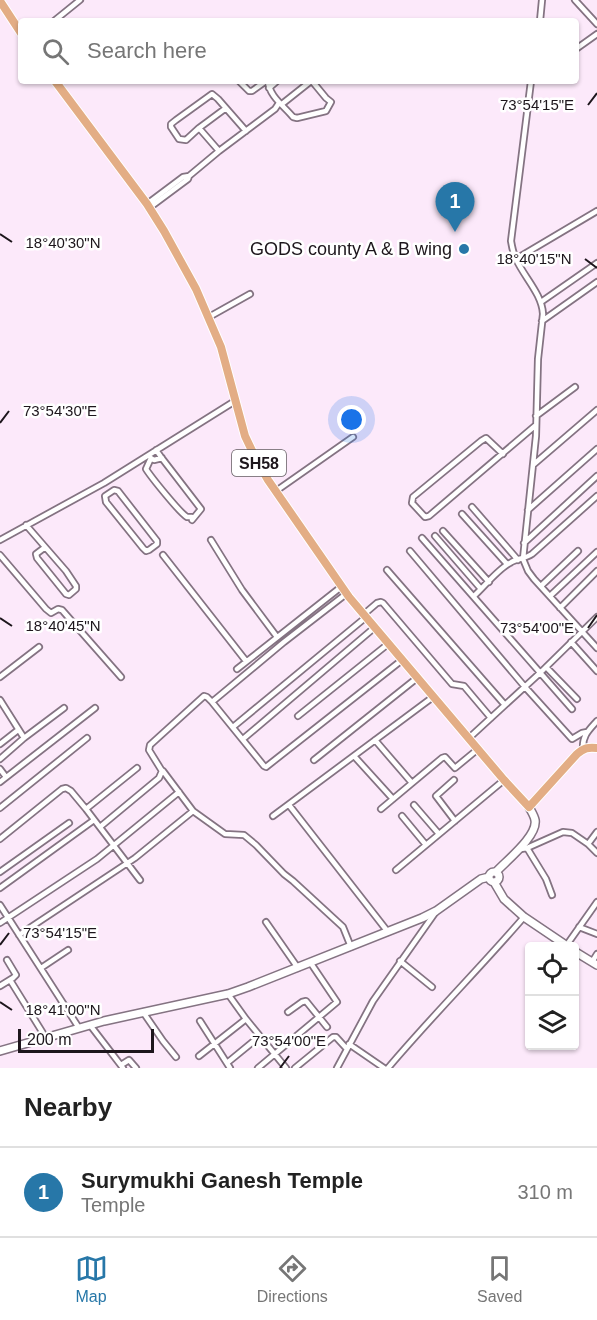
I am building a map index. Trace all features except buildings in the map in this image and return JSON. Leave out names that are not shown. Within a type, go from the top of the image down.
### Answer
[{"type":"main road","points":[[0,1],[18,28]]},
{"type":"main road","name":"SH58","points":[[58,84],[148,206],[179,257],[209,316],[221,347],[245,436],[276,491],[344,591],[364,616],[529,807]]},
{"type":"main road","points":[[560,942],[524,917],[504,899],[491,873],[496,872],[524,848],[536,821],[529,807],[583,749],[597,748]]},
{"type":"main road","points":[[0,1051],[90,1025],[228,994],[254,985],[436,911],[481,879],[492,879]]},
{"type":"main road","points":[[579,954],[595,963]]},
{"type":"street","points":[[58,18],[80,0]]},
{"type":"street","points":[[540,18],[542,2],[548,0]]},
{"type":"street","points":[[575,0],[597,24]]},
{"type":"street","points":[[579,47],[597,34]]},
{"type":"street","points":[[242,84],[249,92],[262,84]]},
{"type":"street","points":[[268,84],[281,104],[296,118],[326,111],[331,102],[314,84]]},
{"type":"street","points":[[269,88],[274,84]]},
{"type":"street","points":[[148,206],[185,181],[219,151],[308,84]]},
{"type":"street","points":[[520,560],[533,465],[543,308],[516,259],[512,249],[511,232],[531,84]]},
{"type":"street","points":[[226,108],[186,140],[179,139],[171,127],[171,124],[212,94],[226,108],[246,131]]},
{"type":"street","points":[[198,129],[219,151]]},
{"type":"street","points":[[516,259],[597,211]]},
{"type":"street","points":[[541,302],[597,263]]},
{"type":"street","points":[[542,321],[597,282]]},
{"type":"street","points":[[209,316],[250,294]]},
{"type":"street","points":[[536,416],[575,387]]},
{"type":"street","points":[[0,540],[102,484],[235,401]]},
{"type":"street","points":[[533,465],[597,410]]},
{"type":"street","points":[[503,454],[486,438],[413,497],[412,503],[422,515],[429,516],[503,454],[536,425]]},
{"type":"street","points":[[276,491],[353,437]]},
{"type":"street","points":[[528,510],[597,449]]},
{"type":"street","points":[[156,450],[202,510],[192,520],[167,496],[146,469],[151,458],[154,460],[162,458]]},
{"type":"street","points":[[524,543],[597,476]]},
{"type":"street","points":[[102,484],[109,494]]},
{"type":"street","points":[[114,490],[118,491],[158,541],[157,544],[146,551],[106,502],[104,498],[109,494],[114,490]]},
{"type":"street","points":[[474,596],[507,564],[532,554],[597,496]]},
{"type":"street","points":[[472,507],[560,608],[596,645]]},
{"type":"street","points":[[462,514],[507,564]]},
{"type":"street","points":[[26,525],[76,586],[76,589],[68,595],[36,556],[44,548]]},
{"type":"street","points":[[443,531],[489,582]]},
{"type":"street","points":[[435,536],[481,589]]},
{"type":"street","points":[[422,538],[572,709]]},
{"type":"street","points":[[211,540],[242,590],[277,637]]},
{"type":"street","points":[[410,551],[572,739],[587,732]]},
{"type":"street","points":[[541,586],[578,551]]},
{"type":"street","points":[[550,596],[597,552]]},
{"type":"street","points":[[0,555],[46,609],[51,613],[58,609],[62,610],[121,677]]},
{"type":"street","points":[[163,555],[246,662]]},
{"type":"street","points":[[387,570],[505,705]]},
{"type":"street","points":[[55,580],[66,571]]},
{"type":"street","points":[[560,608],[597,571]]},
{"type":"street","points":[[237,669],[277,637],[344,591]]},
{"type":"street","points":[[212,702],[344,591]]},
{"type":"street","points":[[233,727],[379,602],[383,603],[452,684],[464,686],[491,718]]},
{"type":"street","points":[[469,738],[597,617]]},
{"type":"street","points":[[243,739],[374,628]]},
{"type":"street","points":[[571,642],[597,671]]},
{"type":"street","points":[[298,716],[388,644]]},
{"type":"street","points":[[0,677],[39,647]]},
{"type":"street","points":[[351,947],[343,927],[284,874],[256,845],[244,836],[225,834],[193,811],[149,750],[150,745],[204,696],[212,702],[264,766],[268,766],[402,660]]},
{"type":"street","points":[[546,667],[577,699]]},
{"type":"street","points":[[314,760],[417,678]]},
{"type":"street","points":[[273,816],[433,697]]},
{"type":"street","points":[[0,700],[24,738]]},
{"type":"street","points":[[0,759],[64,708]]},
{"type":"street","points":[[0,782],[95,708]]},
{"type":"street","points":[[583,749],[587,732],[597,721]]},
{"type":"street","points":[[0,744],[18,730]]},
{"type":"street","points":[[0,808],[87,738]]},
{"type":"street","points":[[375,740],[412,783]]},
{"type":"street","points":[[381,809],[442,758],[446,758],[455,768],[478,749]]},
{"type":"street","points":[[354,756],[393,800]]},
{"type":"street","points":[[86,809],[137,768]]},
{"type":"street","points":[[0,769],[6,777]]},
{"type":"street","points":[[100,827],[159,778],[162,771]]},
{"type":"street","points":[[454,780],[436,796],[455,821]]},
{"type":"street","points":[[396,870],[504,780]]},
{"type":"street","points":[[0,829],[2,837],[66,788],[71,790],[140,880]]},
{"type":"street","points":[[0,923],[97,859],[178,792]]},
{"type":"street","points":[[289,805],[388,932]]},
{"type":"street","points":[[414,805],[439,834]]},
{"type":"street","points":[[19,935],[128,863],[193,811]]},
{"type":"street","points":[[402,816],[426,845]]},
{"type":"street","points":[[0,888],[94,820]]},
{"type":"street","points":[[0,872],[69,823]]},
{"type":"street","points":[[552,895],[546,879],[524,848],[563,832],[572,833],[597,853]]},
{"type":"street","points":[[588,844],[597,832]]},
{"type":"street","points":[[569,942],[597,902]]},
{"type":"street","points":[[0,905],[79,1028]]},
{"type":"street","points":[[337,1068],[373,1001],[436,911]]},
{"type":"street","points":[[295,1068],[333,1037],[386,1068],[524,917]]},
{"type":"street","points":[[266,922],[298,968]]},
{"type":"street","points":[[579,927],[597,934]]},
{"type":"street","points":[[41,968],[68,950]]},
{"type":"street","points":[[595,963],[597,954]]},
{"type":"street","points":[[0,986],[16,975],[7,960]]},
{"type":"street","points":[[400,961],[432,987]]},
{"type":"street","points":[[258,1068],[337,1002],[310,962]]},
{"type":"street","points":[[10,980],[46,1038]]},
{"type":"street","points":[[228,994],[286,1068]]},
{"type":"street","points":[[288,1012],[306,1001],[327,1027]]},
{"type":"street","points":[[143,1012],[176,1057]]},
{"type":"street","points":[[199,1056],[246,1018]]},
{"type":"street","points":[[200,1021],[229,1066],[260,1036]]},
{"type":"street","points":[[90,1025],[122,1066],[129,1060],[136,1068]]},
{"type":"place","name":"Surymukhi Ganesh Temple","points":[[455,232]]},
{"type":"place","name":"GODS county A & B wing","points":[[464,249]]}]
